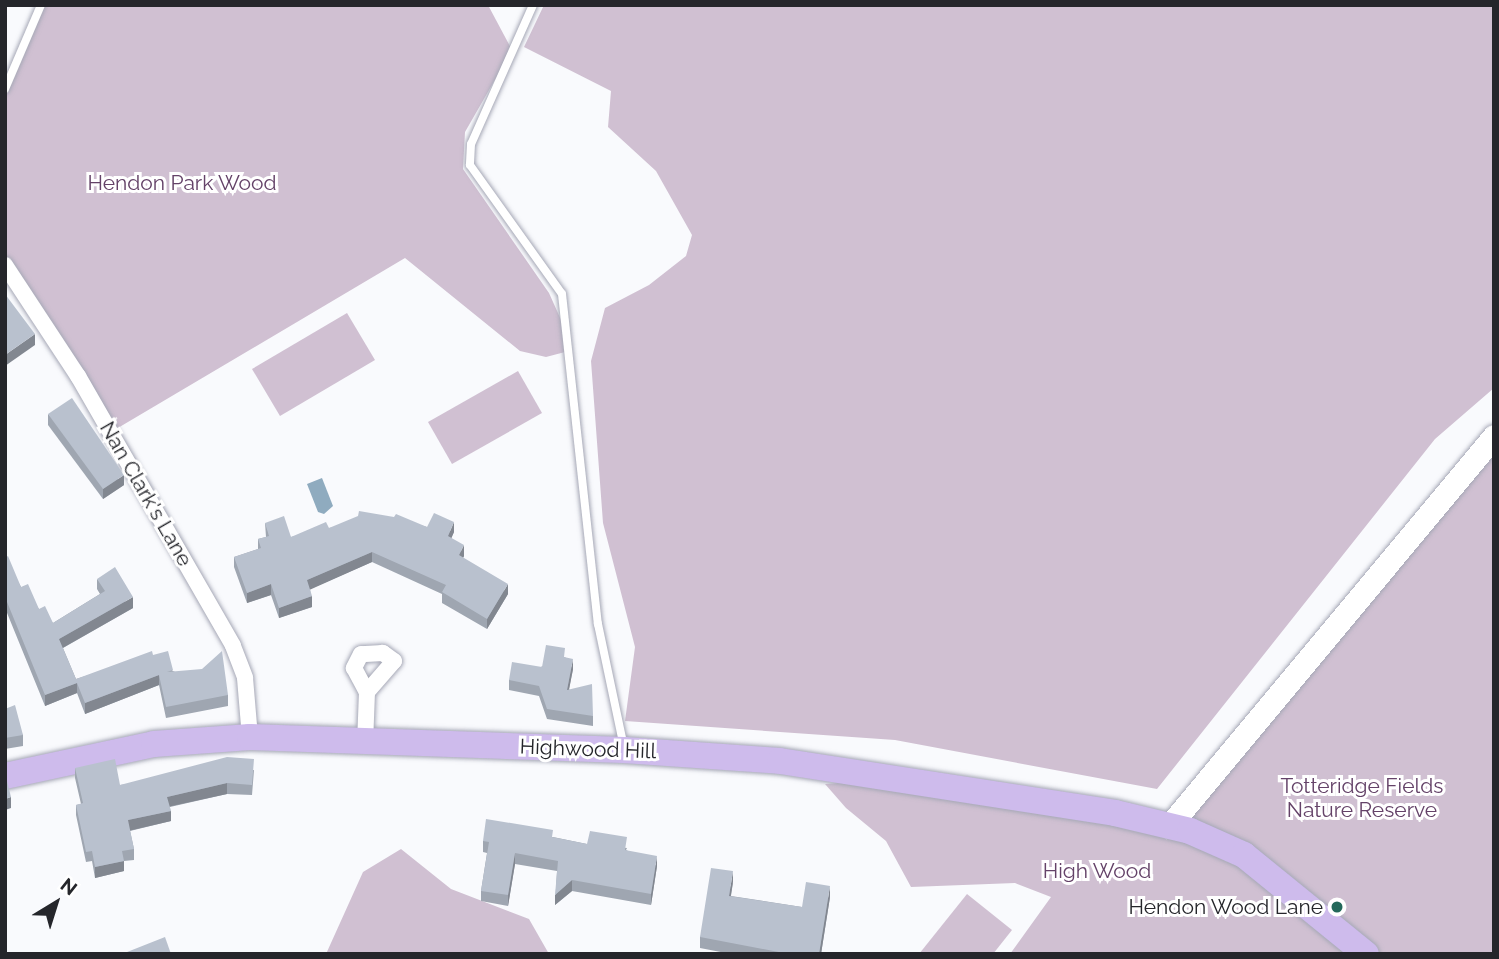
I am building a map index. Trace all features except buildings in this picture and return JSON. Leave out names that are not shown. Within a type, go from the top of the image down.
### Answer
[{"type":"main road","points":[[1170,825],[1494,436]]},
{"type":"main road","name":"Highwood Hill","points":[[5,776],[154,744],[250,737],[365,744],[624,750],[780,761],[1170,825],[1244,855],[1366,954]]},
{"type":"street","name":"Nan Clark's Lane","points":[[5,265],[78,376],[233,646],[245,678],[250,737]]},
{"type":"street","points":[[365,744],[367,692]]},
{"type":"lane","points":[[5,89],[41,5]]},
{"type":"lane","points":[[533,5],[471,144],[470,165],[557,281],[562,294],[601,647],[624,750]]},
{"type":"green space","name":"Hendon Park Wood","points":[[41,5],[488,5],[512,50],[465,132],[463,169],[549,293],[562,322],[565,352],[546,357],[520,351],[405,258],[106,435],[5,266],[5,89]]},
{"type":"green space","points":[[544,5],[1494,5],[1494,388],[1435,439],[1157,789],[895,740],[625,721],[635,647],[603,523],[591,361],[605,308],[649,285],[686,256],[692,235],[656,171],[608,127],[611,91],[524,47]]},
{"type":"green space","points":[[347,313],[375,360],[280,416],[252,369]]},
{"type":"green space","points":[[518,371],[542,413],[452,464],[428,422]]},
{"type":"green space","name":"Totteridge Fields Nature Reserve","points":[[1494,436],[1494,954],[1010,954],[1051,897],[1015,883],[911,887],[886,841],[846,808],[825,784],[911,778],[1153,829],[1167,840],[1170,825]]},
{"type":"green space","points":[[401,849],[451,889],[529,919],[549,954],[326,954],[363,872]]},
{"type":"green space","points":[[967,894],[1012,930],[993,954],[919,954]]},
{"type":"water","points":[[322,478],[333,506],[324,514],[318,512],[307,484]]},
{"type":"place","name":"Hendon Wood Lane","points":[[1337,907]]},
{"type":"park label","name":"High Wood","points":[[1097,871]]}]
